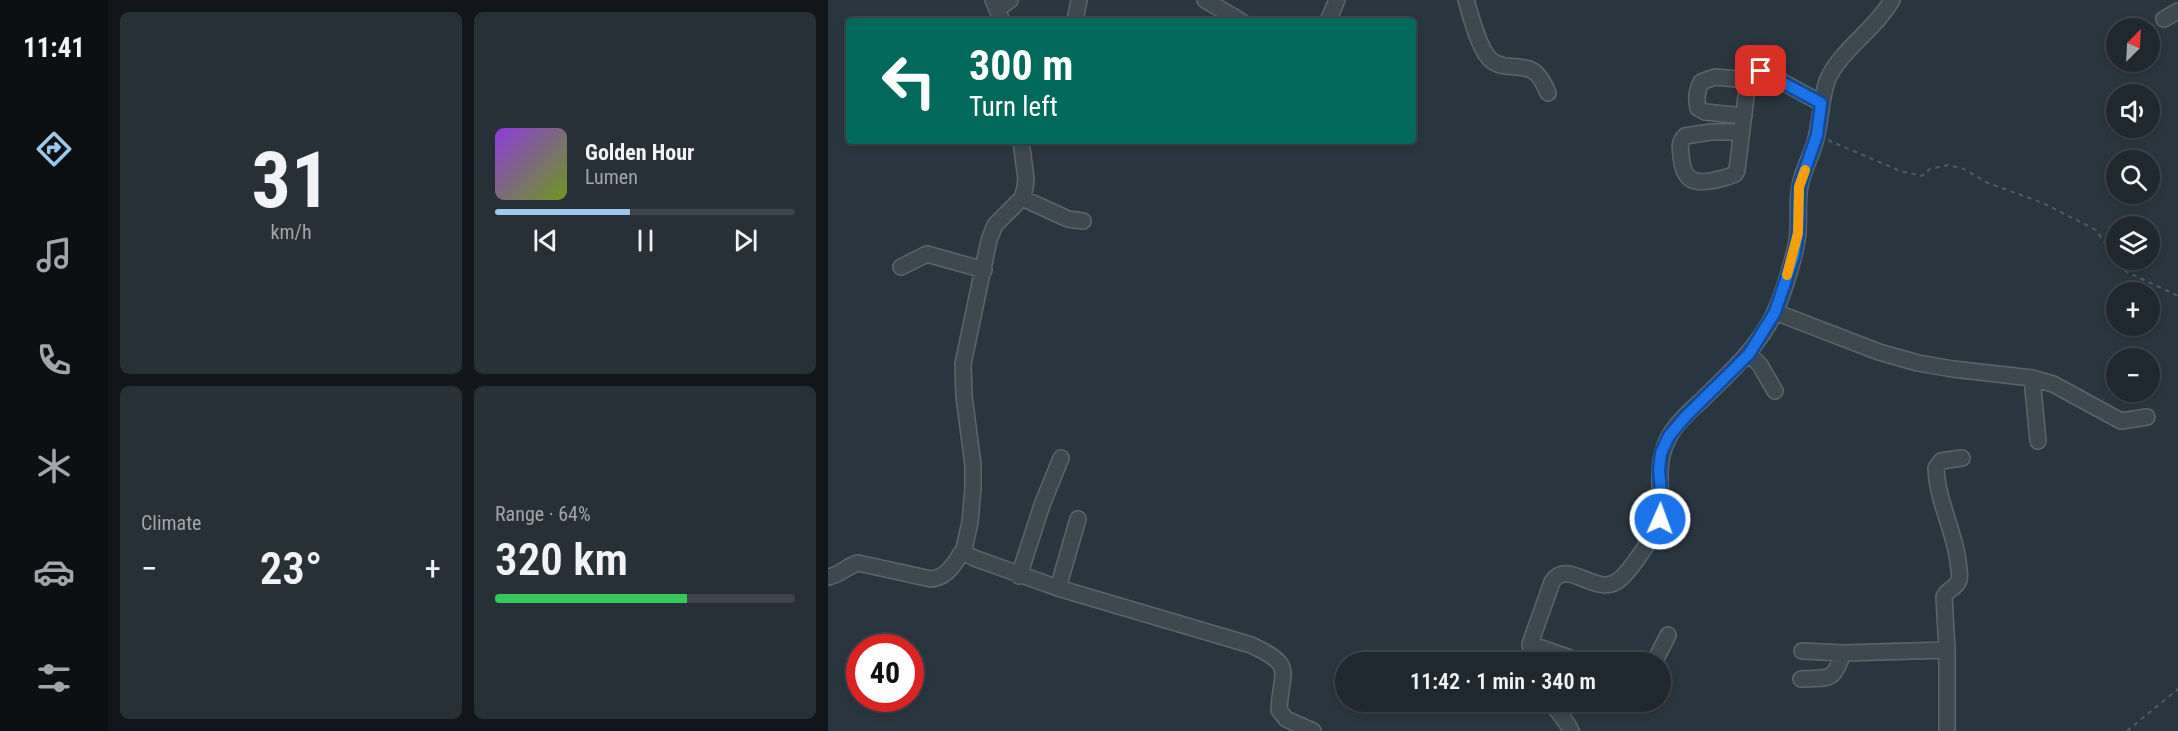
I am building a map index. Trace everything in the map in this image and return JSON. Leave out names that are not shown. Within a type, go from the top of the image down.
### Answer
[{"type":"street","points":[[998,10],[1010,0]]},
{"type":"street","points":[[1076,18],[1079,0]]},
{"type":"street","points":[[1205,0],[1236,18]]},
{"type":"street","points":[[1329,18],[1337,0]]},
{"type":"street","points":[[1466,0],[1486,56],[1499,65],[1532,69],[1541,77],[1548,93]]},
{"type":"street","points":[[1531,652],[1530,644],[1552,582],[1557,576],[1563,573],[1601,586],[1614,584],[1623,576],[1650,539],[1660,519],[1662,502],[1659,470],[1661,453],[1669,436],[1685,417],[1749,354],[1775,312],[1794,256],[1798,233],[1799,187],[1817,135],[1821,103],[1828,78],[1893,0]]},
{"type":"street","points":[[2164,20],[2178,11]]},
{"type":"street","points":[[1741,132],[1711,132],[1684,136],[1680,146],[1682,166],[1687,176],[1695,182],[1705,182],[1735,174],[1744,116],[1748,81],[1755,71],[1761,71],[1821,103]]},
{"type":"street","points":[[1744,116],[1705,112],[1698,108],[1698,88],[1701,82],[1715,77],[1748,81]]},
{"type":"street","points":[[828,577],[842,573],[851,565],[858,563],[931,579],[941,578],[964,549],[970,522],[973,477],[964,396],[963,364],[989,240],[995,225],[1022,198],[1026,178],[1021,144]]},
{"type":"street","points":[[1022,198],[1068,219],[1083,221]]},
{"type":"street","points":[[902,267],[927,254],[984,270]]},
{"type":"street","points":[[1775,312],[1859,345],[1918,363],[2032,378],[2053,384],[2121,421],[2147,417]]},
{"type":"street","points":[[1749,354],[1760,365],[1775,391]]},
{"type":"street","points":[[2032,378],[2038,441]]},
{"type":"street","points":[[1019,576],[1042,505],[1061,458]]},
{"type":"street","points":[[1947,731],[1947,650],[1944,597],[1947,591],[1958,583],[1959,577],[1956,542],[1939,486],[1936,468],[1941,461],[1962,458]]},
{"type":"street","points":[[1058,588],[1078,519]]},
{"type":"street","points":[[964,549],[974,558],[1019,576],[1251,645],[1269,653],[1280,662],[1284,674],[1279,710],[1286,719],[1313,731]]},
{"type":"street","points":[[1660,652],[1668,636]]},
{"type":"street","points":[[1530,644],[1553,652]]},
{"type":"street","points":[[1802,651],[1843,653],[1947,650]]},
{"type":"street","points":[[1801,679],[1831,677],[1835,674],[1843,653]]},
{"type":"street","points":[[1558,712],[1571,731]]},
{"type":"path","points":[[1817,135],[1900,171],[1922,176],[1930,169],[1948,165],[1964,169],[1988,183],[2043,203],[2096,230],[2123,270],[2178,296]]},
{"type":"path","points":[[2127,731],[2178,689]]},
{"type":"slow traffic","points":[[1787,275],[1794,256],[1798,233],[1799,187],[1805,170]]},
{"type":"route","points":[[1660,519],[1662,502],[1659,470],[1661,453],[1669,436],[1758,342],[1775,312],[1794,256],[1798,233],[1799,187],[1817,135],[1821,103],[1761,71]]}]
